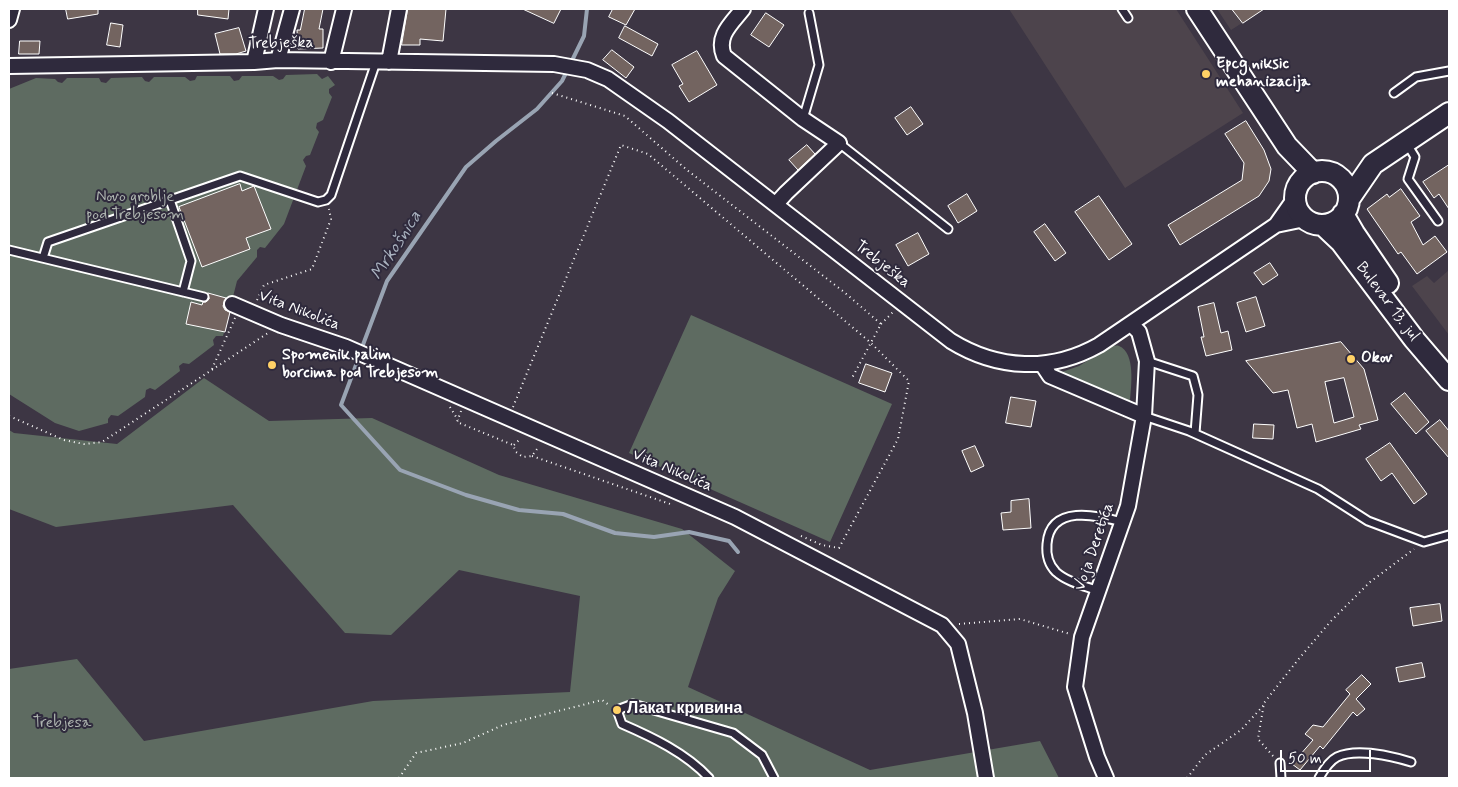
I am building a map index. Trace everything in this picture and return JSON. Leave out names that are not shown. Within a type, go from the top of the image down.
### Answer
[{"type":"main road","points":[[1197,9],[1310,182]]},
{"type":"main road","points":[[1372,164],[1346,207],[1331,224],[1314,222],[1296,206],[1310,182],[1372,164],[1449,113]]},
{"type":"main road","points":[[1310,182],[1339,177],[1344,184],[1346,207]]},
{"type":"main road","name":"Bulevar 13. jul","points":[[1346,207],[1354,233],[1397,295],[1449,364]]},
{"type":"main road","name":"Bulevar 13. jul","points":[[1314,222],[1341,242],[1414,339],[1449,380]]},
{"type":"street","points":[[9,20],[12,9]]},
{"type":"street","points":[[254,62],[266,9]]},
{"type":"street","points":[[278,60],[292,9]]},
{"type":"street","points":[[331,62],[344,9]]},
{"type":"street","points":[[382,62],[399,9]]},
{"type":"street","points":[[743,9],[725,33],[721,44],[724,56],[803,119],[839,142],[776,204]]},
{"type":"street","name":"Trebješka","points":[[9,66],[278,60],[554,64],[587,70],[608,79],[668,121],[952,341],[988,359],[1008,363],[1042,364],[1062,361],[1086,352],[1179,292],[1276,225]]},
{"type":"street","points":[[1276,225],[1310,182]]},
{"type":"street","points":[[1276,225],[1314,222]]},
{"type":"street","name":"Vita Nikolića","points":[[241,308],[281,325],[346,347],[735,517],[942,625],[958,644],[975,713],[986,778]]},
{"type":"street","name":"Voja Deretića","points":[[1106,778],[1097,757],[1075,687],[1082,637],[1128,506],[1144,416],[1147,361],[1138,332],[1131,324]]},
{"type":"street","points":[[1042,364],[1050,376],[1144,416]]},
{"type":"lane","points":[[1122,9],[1128,18]]},
{"type":"lane","points":[[803,119],[819,65],[809,13]]},
{"type":"lane","points":[[43,258],[48,242],[240,176],[318,202],[326,200],[331,195],[382,62]]},
{"type":"lane","points":[[1394,93],[1416,77],[1449,71]]},
{"type":"lane","points":[[1405,141],[1415,157],[1408,179],[1438,222]]},
{"type":"lane","points":[[839,142],[948,229]]},
{"type":"lane","points":[[170,200],[191,261],[183,292]]},
{"type":"lane","points":[[9,250],[204,297]]},
{"type":"lane","points":[[1147,361],[1193,376],[1198,395],[1194,433]]},
{"type":"lane","points":[[1144,416],[1194,433],[1318,490],[1368,521],[1424,542],[1449,535]]},
{"type":"lane","points":[[1099,590],[1071,581],[1057,573],[1046,557],[1048,539],[1056,522],[1069,516],[1098,515],[1122,522]]},
{"type":"lane","points":[[709,778],[701,770],[654,738],[622,724],[617,710],[633,704],[733,733],[762,755],[774,778]]},
{"type":"lane","points":[[1319,778],[1335,758],[1345,755],[1378,755],[1411,762]]},
{"type":"lane","points":[[1280,763],[1281,778]]},
{"type":"path","points":[[552,92],[625,116],[687,170],[844,292],[881,324]]},
{"type":"path","points":[[508,418],[621,146],[648,154],[871,342],[909,381],[898,439],[839,548],[822,545],[795,533]]},
{"type":"path","points":[[212,369],[241,308],[264,285],[312,269],[331,218],[326,200]]},
{"type":"path","points":[[852,378],[881,324],[902,302]]},
{"type":"path","points":[[9,416],[64,440],[84,444],[102,442],[281,325]]},
{"type":"path","points":[[464,399],[457,422],[514,445],[516,452],[523,457],[532,456],[676,506]]},
{"type":"path","points":[[532,456],[537,449],[536,441],[540,432]]},
{"type":"path","points":[[1187,778],[1206,755],[1241,730],[1264,705],[1297,661],[1330,622],[1370,582],[1424,542]]},
{"type":"path","points":[[942,625],[1020,619],[1082,637]]},
{"type":"path","points":[[399,778],[416,753],[463,743],[503,725],[602,700],[610,705]]},
{"type":"path","points":[[1264,705],[1258,739],[1280,763]]},
{"type":"shaded area","points":[[1009,9],[1176,9],[1243,113],[1125,188]]},
{"type":"shaded area","points":[[1217,9],[1264,9],[1231,30]]},
{"type":"shaded area","points":[[1449,270],[1449,335],[1412,286],[1427,276],[1434,283]]},
{"type":"green space","name":"Novo groblje pod Trebjesom","points":[[317,74],[322,79],[328,76],[335,85],[329,89],[332,97],[323,120],[317,123],[316,128],[319,132],[310,155],[306,156],[303,160],[306,166],[284,224],[265,248],[260,247],[257,250],[257,257],[237,281],[223,336],[216,336],[213,340],[214,345],[189,364],[183,363],[179,366],[180,371],[155,390],[150,388],[146,390],[145,397],[118,416],[111,415],[108,423],[79,431],[55,423],[9,394],[9,89],[36,78],[55,79],[62,83],[67,78],[99,78],[101,82],[106,83],[111,78],[142,77],[145,81],[149,82],[154,77],[185,77],[190,81],[195,80],[197,76],[230,76],[234,81],[239,80],[242,76],[273,76],[279,80],[283,79],[286,75]]},
{"type":"green space","points":[[691,315],[892,404],[830,542],[629,453]]},
{"type":"green space","points":[[1111,346],[1119,346],[1128,356],[1131,371],[1130,401],[1059,373],[1079,366]]},
{"type":"green space","name":"Trebjesa","points":[[204,378],[269,421],[372,418],[499,475],[682,529],[735,571],[718,598],[688,687],[870,770],[1040,741],[1059,778],[9,778],[9,669],[77,659],[144,741],[373,701],[570,692],[580,596],[459,570],[391,635],[345,633],[233,505],[56,527],[9,509],[9,430],[14,433],[117,444]]},
{"type":"building","points":[[66,9],[98,9],[98,14],[68,19]]},
{"type":"building","points":[[198,9],[229,9],[228,19],[198,15]]},
{"type":"building","points":[[305,9],[323,9],[319,29],[323,29],[323,48],[298,49],[297,30],[300,30]]},
{"type":"building","points":[[408,9],[446,9],[443,41],[420,39],[420,45],[402,45]]},
{"type":"building","points":[[523,9],[561,9],[554,23]]},
{"type":"building","points":[[613,9],[635,9],[626,25],[609,17]]},
{"type":"building","points":[[1232,9],[1264,9],[1243,23]]},
{"type":"building","points":[[766,13],[784,25],[769,47],[751,35]]},
{"type":"building","points":[[111,23],[123,25],[120,47],[107,45]]},
{"type":"building","points":[[625,26],[658,44],[652,56],[619,38]]},
{"type":"building","points":[[239,28],[246,51],[236,54],[220,54],[215,34]]},
{"type":"building","points":[[20,41],[40,41],[39,54],[19,54]]},
{"type":"building","points":[[612,50],[634,67],[626,78],[603,60]]},
{"type":"building","points":[[697,51],[717,85],[689,102],[679,86],[683,84],[672,65]]},
{"type":"building","points":[[911,107],[923,124],[907,135],[895,118]]},
{"type":"building","points":[[1246,121],[1264,150],[1271,169],[1269,181],[1259,196],[1180,245],[1168,225],[1242,180],[1244,163],[1225,134]]},
{"type":"building","points":[[807,145],[815,154],[798,170],[789,160]]},
{"type":"building","points":[[1449,165],[1449,209],[1439,194],[1434,198],[1423,182]]},
{"type":"building","points":[[240,184],[242,191],[254,186],[271,229],[246,238],[250,249],[202,267],[179,207]]},
{"type":"building","points":[[1401,189],[1420,216],[1411,222],[1423,245],[1435,236],[1447,252],[1417,274],[1401,252],[1398,254],[1367,209],[1387,194],[1389,197]]},
{"type":"building","points":[[967,194],[977,211],[958,223],[948,206]]},
{"type":"building","points":[[1099,196],[1132,244],[1109,260],[1075,212]]},
{"type":"building","points":[[1045,224],[1066,253],[1055,261],[1034,232]]},
{"type":"building","points":[[918,233],[929,254],[908,266],[896,245]]},
{"type":"building","points":[[1270,263],[1278,275],[1263,285],[1254,273]]},
{"type":"building","points":[[208,293],[226,298],[223,306],[225,310],[230,312],[225,332],[186,324],[191,302],[202,305],[203,302],[209,299]]},
{"type":"building","points":[[1256,297],[1265,326],[1246,332],[1237,303]]},
{"type":"building","points":[[1214,303],[1221,333],[1228,331],[1232,350],[1206,356],[1201,337],[1204,337],[1198,307]]},
{"type":"building","points":[[1341,342],[1364,369],[1378,420],[1359,425],[1361,429],[1316,442],[1312,424],[1297,428],[1288,390],[1273,393],[1246,361]],"holes":[[[1344,378],[1354,417],[1334,423],[1325,382]]]},
{"type":"building","points":[[866,364],[892,373],[885,392],[859,383]]},
{"type":"building","points":[[1405,393],[1429,422],[1416,434],[1391,404]]},
{"type":"building","points":[[1011,397],[1036,401],[1031,427],[1006,423]]},
{"type":"building","points":[[1440,420],[1449,431],[1449,458],[1426,431]]},
{"type":"building","points":[[1254,424],[1274,425],[1273,439],[1253,438]]},
{"type":"building","points":[[1390,443],[1427,494],[1414,504],[1392,473],[1381,481],[1366,459]]},
{"type":"building","points":[[975,446],[984,466],[971,472],[962,451]]},
{"type":"building","points":[[1029,499],[1031,528],[1003,530],[1001,513],[1011,512],[1011,501]]},
{"type":"building","points":[[1440,604],[1442,621],[1413,626],[1410,608]]},
{"type":"building","points":[[1422,663],[1425,677],[1399,682],[1396,668]]},
{"type":"building","points":[[1362,675],[1371,684],[1356,699],[1365,709],[1357,716],[1353,712],[1323,749],[1320,746],[1300,770],[1292,764],[1313,740],[1305,734],[1313,725],[1323,727],[1350,694],[1346,690]]},
{"type":"waterway","name":"Mrkošnica","points":[[361,350],[387,281],[466,167],[537,109],[562,81],[584,36],[587,9]]},
{"type":"waterway","name":"Mrkošnica","points":[[359,357],[341,405],[400,470],[466,495],[519,510],[563,514],[615,533],[654,537],[689,532],[729,541],[738,552]]},
{"type":"place","name":"Epcg niksic mehanizacija","points":[[1206,74]]},
{"type":"place","name":"Okov","points":[[1351,359]]},
{"type":"place","name":"Spomenik palim borcima pod Trebjesom","points":[[272,365]]},
{"type":"place","name":"Лакат кривина","points":[[617,710]]}]
